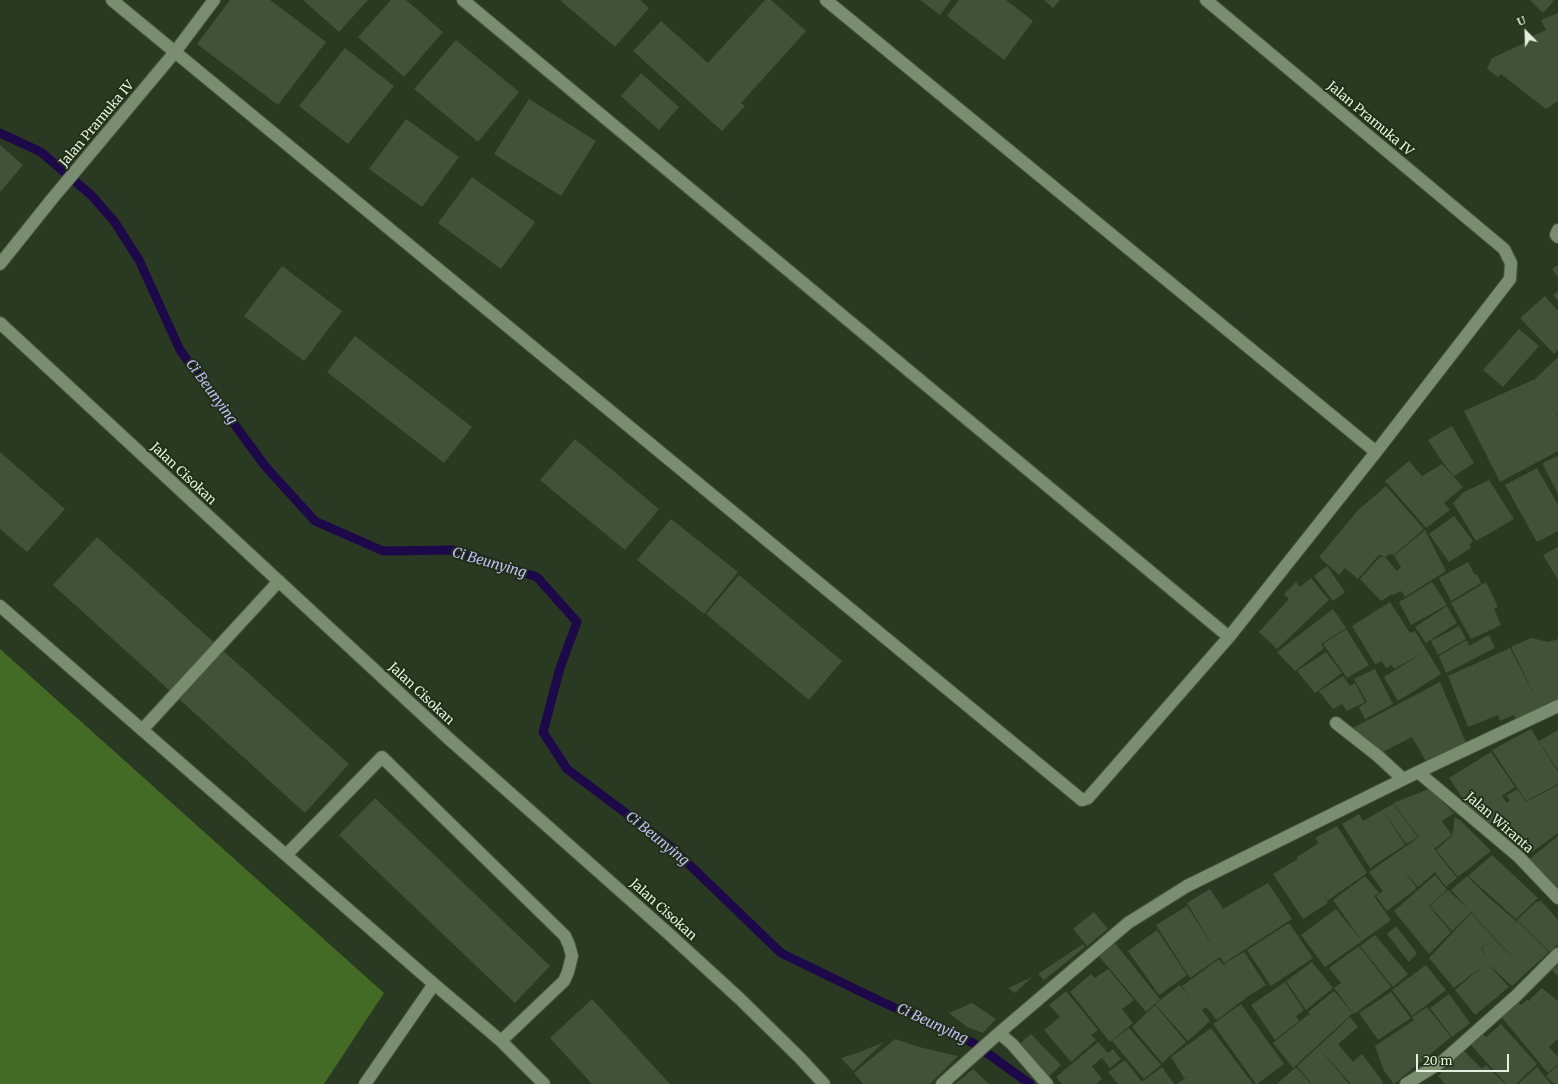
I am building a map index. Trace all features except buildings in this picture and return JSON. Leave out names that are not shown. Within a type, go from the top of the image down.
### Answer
[{"type":"street","points":[[112,0],[1082,800],[1088,798],[1229,637],[1376,452],[826,0]]},
{"type":"street","name":"Jalan Pramuka IV","points":[[0,264],[52,199],[175,52],[214,0]]},
{"type":"street","points":[[463,0],[1229,637]]},
{"type":"street","name":"Jalan Pramuka IV","points":[[1206,0],[1504,249],[1511,263],[1510,279],[1376,452]]},
{"type":"street","points":[[1558,230],[1556,235],[1558,237]]},
{"type":"street","name":"Jalan Cisokan","points":[[0,323],[448,738],[740,999],[824,1084]]},
{"type":"street","points":[[142,730],[279,581]]},
{"type":"street","points":[[0,606],[500,1041],[544,1084]]},
{"type":"street","points":[[945,1081],[996,1035],[1128,923],[1187,886],[1403,779],[1558,706]]},
{"type":"street","points":[[1336,723],[1378,756],[1403,779]]},
{"type":"street","points":[[286,855],[382,757],[565,936],[569,944],[572,956],[564,981],[500,1041]]},
{"type":"street","name":"Jalan Wiranta","points":[[1418,772],[1519,857],[1556,893]]},
{"type":"street","points":[[1406,1084],[1443,1061],[1516,996],[1558,954]]},
{"type":"street","points":[[365,1084],[434,984]]},
{"type":"street","points":[[996,1035],[1012,1044],[1047,1084]]},
{"type":"green space","points":[[0,649],[384,993],[324,1084],[0,1084]]},
{"type":"waterway","name":"Ci Beunying","points":[[0,133],[41,152],[91,195],[114,221],[139,260],[180,350],[265,466],[315,521],[383,551],[453,550],[537,577],[577,622],[560,668],[543,732],[567,769],[671,847],[781,953],[880,1001],[973,1043],[1030,1084]]}]
